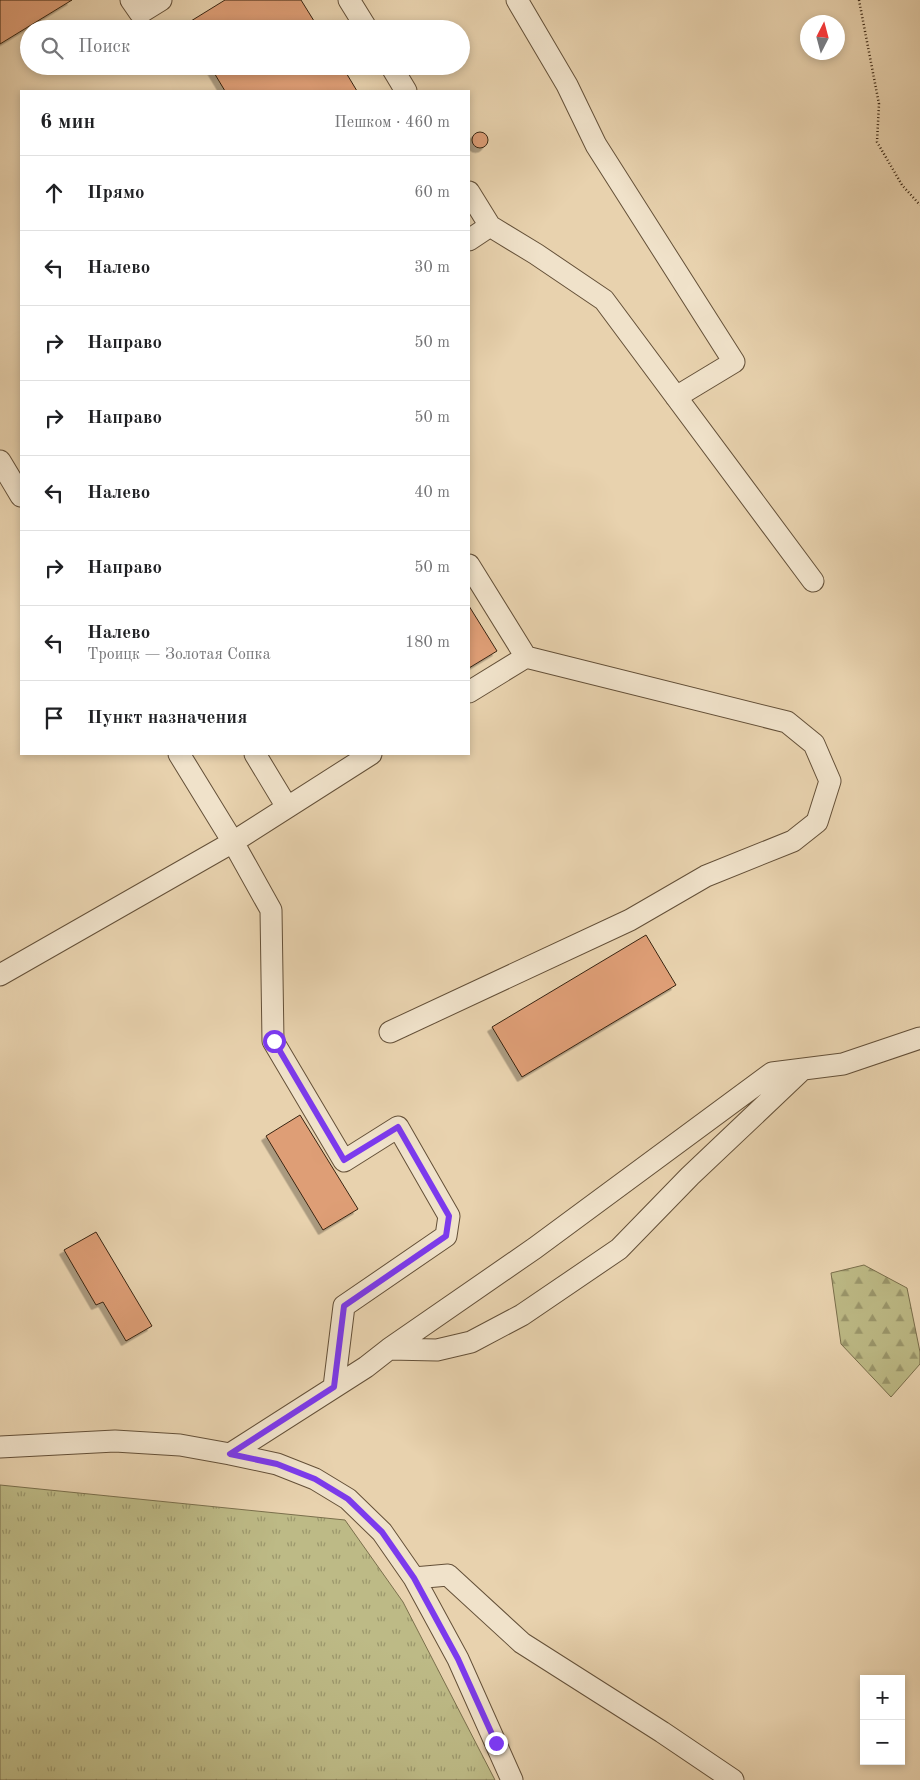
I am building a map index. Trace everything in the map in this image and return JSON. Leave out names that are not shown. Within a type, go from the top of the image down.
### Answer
[{"type":"street","points":[[132,0],[140,13],[161,0]]},
{"type":"street","points":[[349,0],[361,20]]},
{"type":"street","points":[[517,0],[567,85],[596,144],[734,362],[676,397]]},
{"type":"street","points":[[396,75],[405,90]]},
{"type":"street","points":[[470,194],[490,226],[536,254],[604,300],[813,581]]},
{"type":"street","points":[[470,239],[490,226]]},
{"type":"street","points":[[0,461],[20,494]]},
{"type":"street","points":[[390,1032],[630,920],[706,876],[794,842],[817,822],[830,781],[814,744],[787,722],[526,657],[470,567]]},
{"type":"street","points":[[470,691],[526,657]]},
{"type":"street","points":[[179,755],[271,910],[274,1041],[344,1160],[398,1127],[449,1216],[446,1236],[344,1306],[334,1387]]},
{"type":"street","points":[[256,755],[287,807]]},
{"type":"street","points":[[0,975],[232,842],[369,755]]},
{"type":"street","points":[[884,1050],[902,1034],[920,1023]]},
{"type":"street","points":[[230,1454],[366,1367],[535,1248],[772,1073],[843,1064],[920,1038]]},
{"type":"street","points":[[389,1349],[437,1350],[471,1342],[522,1315],[618,1249],[690,1176],[803,1069]]},
{"type":"street","points":[[0,1447],[115,1441],[180,1446],[277,1464],[315,1479],[348,1499],[382,1532],[414,1578],[458,1659],[512,1780]]},
{"type":"street","points":[[414,1578],[448,1575],[522,1643],[662,1732],[733,1780]]},
{"type":"path","points":[[859,0],[879,104],[877,142],[902,185],[920,205]]},
{"type":"green space","points":[[864,1265],[907,1288],[920,1352],[920,1364],[891,1397],[841,1344],[831,1273]]},
{"type":"green space","points":[[0,1485],[345,1520],[403,1602],[495,1780],[0,1780]]},
{"type":"building","points":[[0,0],[72,0],[39,20],[20,20],[20,32],[0,44]]},
{"type":"building","points":[[225,0],[301,0],[313,20],[193,20]]},
{"type":"building","points":[[215,75],[347,75],[356,90],[224,90]]},
{"type":"building","points":[[477,132],[483,132],[488,137],[486,146],[477,148],[472,143],[472,137]]},
{"type":"building","points":[[470,608],[497,651],[470,667]]},
{"type":"building","points":[[646,935],[676,985],[522,1077],[492,1027]]},
{"type":"building","points":[[300,1115],[358,1209],[323,1230],[266,1136]]},
{"type":"building","points":[[96,1232],[152,1326],[126,1341],[103,1302],[96,1305],[64,1250]]},
{"type":"route","points":[[274,1041],[344,1160],[398,1127],[449,1216],[446,1236],[344,1306],[334,1387],[230,1454],[277,1464],[315,1479],[348,1499],[382,1532],[414,1578],[458,1659],[496,1743]]}]
